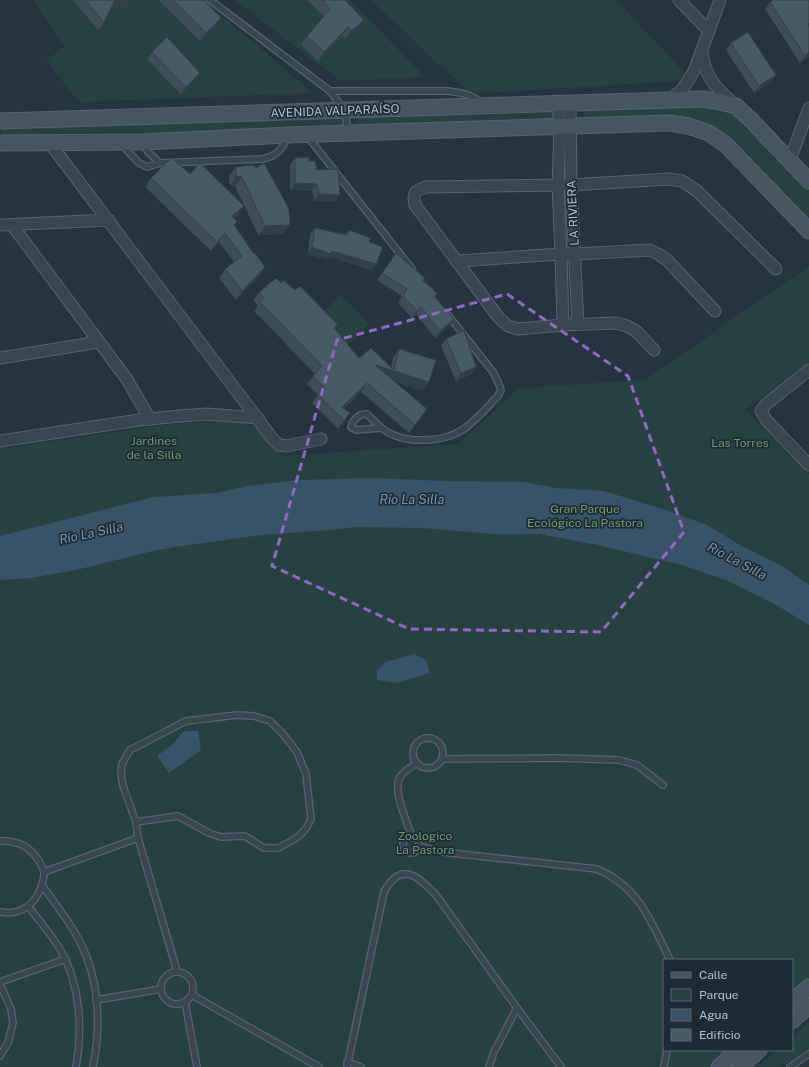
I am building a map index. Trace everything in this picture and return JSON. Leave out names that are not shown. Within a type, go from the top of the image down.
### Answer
[{"type":"main road","name":"AVENIDA VALPARAÍSO","points":[[0,121],[345,111],[670,99],[703,99],[736,106]]},
{"type":"main road","points":[[736,106],[809,181]]},
{"type":"main road","name":"AVENIDA VALPARAÍSO","points":[[0,143],[120,143],[288,135],[670,123],[688,126],[709,133],[726,145],[809,231]]},
{"type":"main road","points":[[793,1000],[809,987]]},
{"type":"main road","points":[[793,1020],[809,1006]]},
{"type":"main road","points":[[720,1067],[737,1051]]},
{"type":"main road","points":[[740,1067],[758,1051]]},
{"type":"street","points":[[679,0],[709,31]]},
{"type":"street","points":[[670,99],[681,90],[695,69],[720,0]]},
{"type":"street","points":[[702,49],[703,64],[708,77],[720,92],[736,106]]},
{"type":"street","name":"LA RIVIERA","points":[[564,103],[576,254],[578,324]]},
{"type":"street","points":[[790,160],[809,108]]},
{"type":"street","name":"LA RIVIERA","points":[[563,325],[558,184],[565,126]]},
{"type":"street","points":[[49,142],[272,438],[279,445],[286,446],[321,439]]},
{"type":"street","points":[[654,350],[636,331],[627,326],[616,323],[578,324],[518,329],[508,326],[499,318],[415,205],[413,198],[415,192],[426,187],[571,185],[669,178],[682,181],[703,196],[776,269]]},
{"type":"street","points":[[0,225],[109,220]]},
{"type":"street","points":[[12,225],[126,378],[150,419]]},
{"type":"street","points":[[458,261],[650,250],[668,261],[715,311]]},
{"type":"street","points":[[2,354],[99,342]]},
{"type":"street","points":[[809,370],[765,405],[761,412],[767,421],[809,465]]},
{"type":"street","points":[[0,441],[150,419],[206,414],[258,418]]},
{"type":"lane","points":[[210,0],[330,91],[345,111],[348,133]]},
{"type":"lane","points":[[330,91],[448,91],[472,96],[484,106]]},
{"type":"lane","points":[[120,143],[139,163],[147,167],[160,163],[262,159],[270,157],[283,147],[288,135]]},
{"type":"lane","points":[[307,135],[414,272]]},
{"type":"lane","points":[[143,142],[148,152],[160,163]]},
{"type":"lane","points":[[381,428],[356,430],[351,426],[359,416],[364,413],[367,414],[381,428],[396,436],[420,440],[447,438],[464,429],[498,396],[501,390],[492,372],[444,310]]},
{"type":"lane","points":[[136,822],[178,816],[209,834],[221,837],[244,836],[264,848],[278,848],[299,836],[307,827],[311,819],[306,774],[297,752],[283,734],[270,721],[254,716],[237,715],[186,722],[137,746],[130,750],[124,757],[121,774],[123,786],[136,822],[138,838],[177,971]]},
{"type":"lane","points":[[428,738],[439,743],[443,754],[442,759],[438,764],[428,768],[422,767],[417,763],[413,753],[414,747],[418,742],[428,738]]},
{"type":"lane","points":[[442,759],[557,758],[619,760],[637,765],[663,786]]},
{"type":"lane","points":[[412,837],[404,840],[404,849],[406,851],[412,852],[417,849],[418,846],[417,840],[412,837],[398,796],[397,784],[401,776],[417,763]]},
{"type":"lane","points":[[44,872],[138,838]]},
{"type":"lane","points":[[0,841],[14,841],[26,846],[34,853],[44,872],[42,885],[36,898],[29,907],[20,911],[7,913],[0,912]]},
{"type":"lane","points":[[418,846],[442,852],[597,869],[610,874],[622,883],[640,902],[669,959]]},
{"type":"lane","points":[[361,1067],[347,1064],[384,892],[388,884],[397,876],[406,873],[423,880],[436,894],[561,1067]]},
{"type":"lane","points":[[42,885],[76,935],[87,958],[94,984],[98,1019],[97,1048],[93,1067]]},
{"type":"lane","points":[[29,907],[66,960],[73,980],[79,1008],[79,1046],[76,1067]]},
{"type":"lane","points":[[0,1056],[8,1043],[13,1023],[11,1009],[0,983],[66,960]]},
{"type":"lane","points":[[177,971],[184,972],[189,976],[193,982],[194,989],[192,995],[185,1002],[177,1004],[170,1002],[164,997],[161,989],[162,982],[165,977],[170,973],[177,971]]},
{"type":"lane","points":[[96,1000],[161,989]]},
{"type":"lane","points":[[192,995],[319,1067]]},
{"type":"lane","points":[[185,1002],[197,1067]]},
{"type":"lane","points":[[488,1067],[494,1052],[517,1008]]},
{"type":"lane","points":[[664,1067],[667,1051]]},
{"type":"lane","points":[[790,1067],[809,1054]]},
{"type":"highlighted area","points":[[507,294],[628,376],[684,532],[601,632],[409,629],[272,566],[337,340]]},
{"type":"green space","points":[[33,0],[203,0],[313,93],[79,102],[46,60],[65,47]]},
{"type":"green space","points":[[235,0],[350,0],[425,77],[340,81]]},
{"type":"green space","points":[[371,0],[617,0],[691,80],[487,93],[467,91]]},
{"type":"green space","points":[[690,104],[723,108],[733,112],[756,132],[809,190],[809,219],[711,130],[586,121],[583,114],[586,108]]},
{"type":"green space","points":[[555,109],[559,120],[360,128],[356,124],[357,118],[363,115]]},
{"type":"green space","points":[[337,113],[344,120],[345,125],[342,129],[5,137],[1,132],[2,128]]},
{"type":"green space","name":"Zoologico La Pastora","points":[[809,266],[809,362],[743,411],[746,410],[809,475],[809,979],[793,993],[793,959],[663,959],[663,1051],[728,1051],[710,1067],[0,1067],[0,449],[148,427],[205,421],[250,422],[256,426],[283,456],[459,444],[519,388],[645,380]]},
{"type":"green space","points":[[341,295],[369,324],[346,346],[318,317]]},
{"type":"green space","points":[[809,1022],[809,1050],[780,1067],[757,1067],[776,1051],[793,1051],[793,1036]]},
{"type":"water","name":"Río La Silla","points":[[375,478],[524,482],[556,488],[604,491],[660,508],[707,525],[745,548],[782,566],[809,585],[809,625],[773,603],[728,581],[682,565],[597,545],[540,534],[495,534],[423,528],[357,527],[262,535],[174,547],[76,570],[31,578],[0,580],[0,536],[154,497],[216,493],[248,486],[297,480]]},
{"type":"water","points":[[414,654],[426,660],[430,673],[397,683],[377,680],[377,670],[386,662]]},
{"type":"water","points":[[184,731],[198,731],[201,750],[169,773],[157,756],[173,744]]},
{"type":"building","points":[[85,0],[115,0],[104,22]]},
{"type":"building","points":[[173,0],[204,0],[221,18],[206,33]]},
{"type":"building","points":[[322,0],[345,0],[364,20],[351,31],[348,27],[324,52],[307,36],[330,9]]},
{"type":"building","points":[[773,0],[809,0],[809,52],[805,56],[770,2]]},
{"type":"building","points":[[748,32],[776,75],[759,86],[731,43]]},
{"type":"building","points":[[167,37],[200,73],[186,87],[152,52]]},
{"type":"building","points":[[309,157],[309,161],[315,161],[317,170],[338,169],[340,195],[319,194],[317,184],[295,183],[295,158]]},
{"type":"building","points":[[171,158],[190,174],[200,163],[244,206],[232,216],[237,222],[234,225],[265,267],[242,291],[225,269],[242,256],[225,233],[217,242],[151,178]]},
{"type":"building","points":[[264,163],[289,209],[290,225],[265,226],[242,177],[236,176],[236,167],[253,165],[256,168]]},
{"type":"building","points":[[315,228],[347,235],[349,230],[371,238],[369,242],[383,247],[376,264],[332,251],[331,254],[312,247]]},
{"type":"building","points":[[396,253],[424,277],[425,279],[423,281],[437,294],[434,296],[454,319],[440,331],[421,307],[417,311],[403,296],[407,289],[382,273]]},
{"type":"building","points":[[276,278],[281,283],[283,280],[295,290],[300,286],[338,325],[334,328],[359,358],[371,348],[394,370],[399,349],[436,360],[429,382],[375,365],[427,409],[415,425],[367,383],[342,407],[350,413],[344,420],[318,395],[326,389],[313,376],[322,366],[260,302],[264,298],[259,292]]},
{"type":"building","points":[[464,330],[476,367],[461,373],[446,339]]},
{"type":"park label","name":"Las Torres","points":[[740,443]]},
{"type":"park label","name":"Jardines de la Silla","points":[[154,448]]},
{"type":"park label","name":"Gran Parque Ecológico La Pastora","points":[[585,516]]}]
